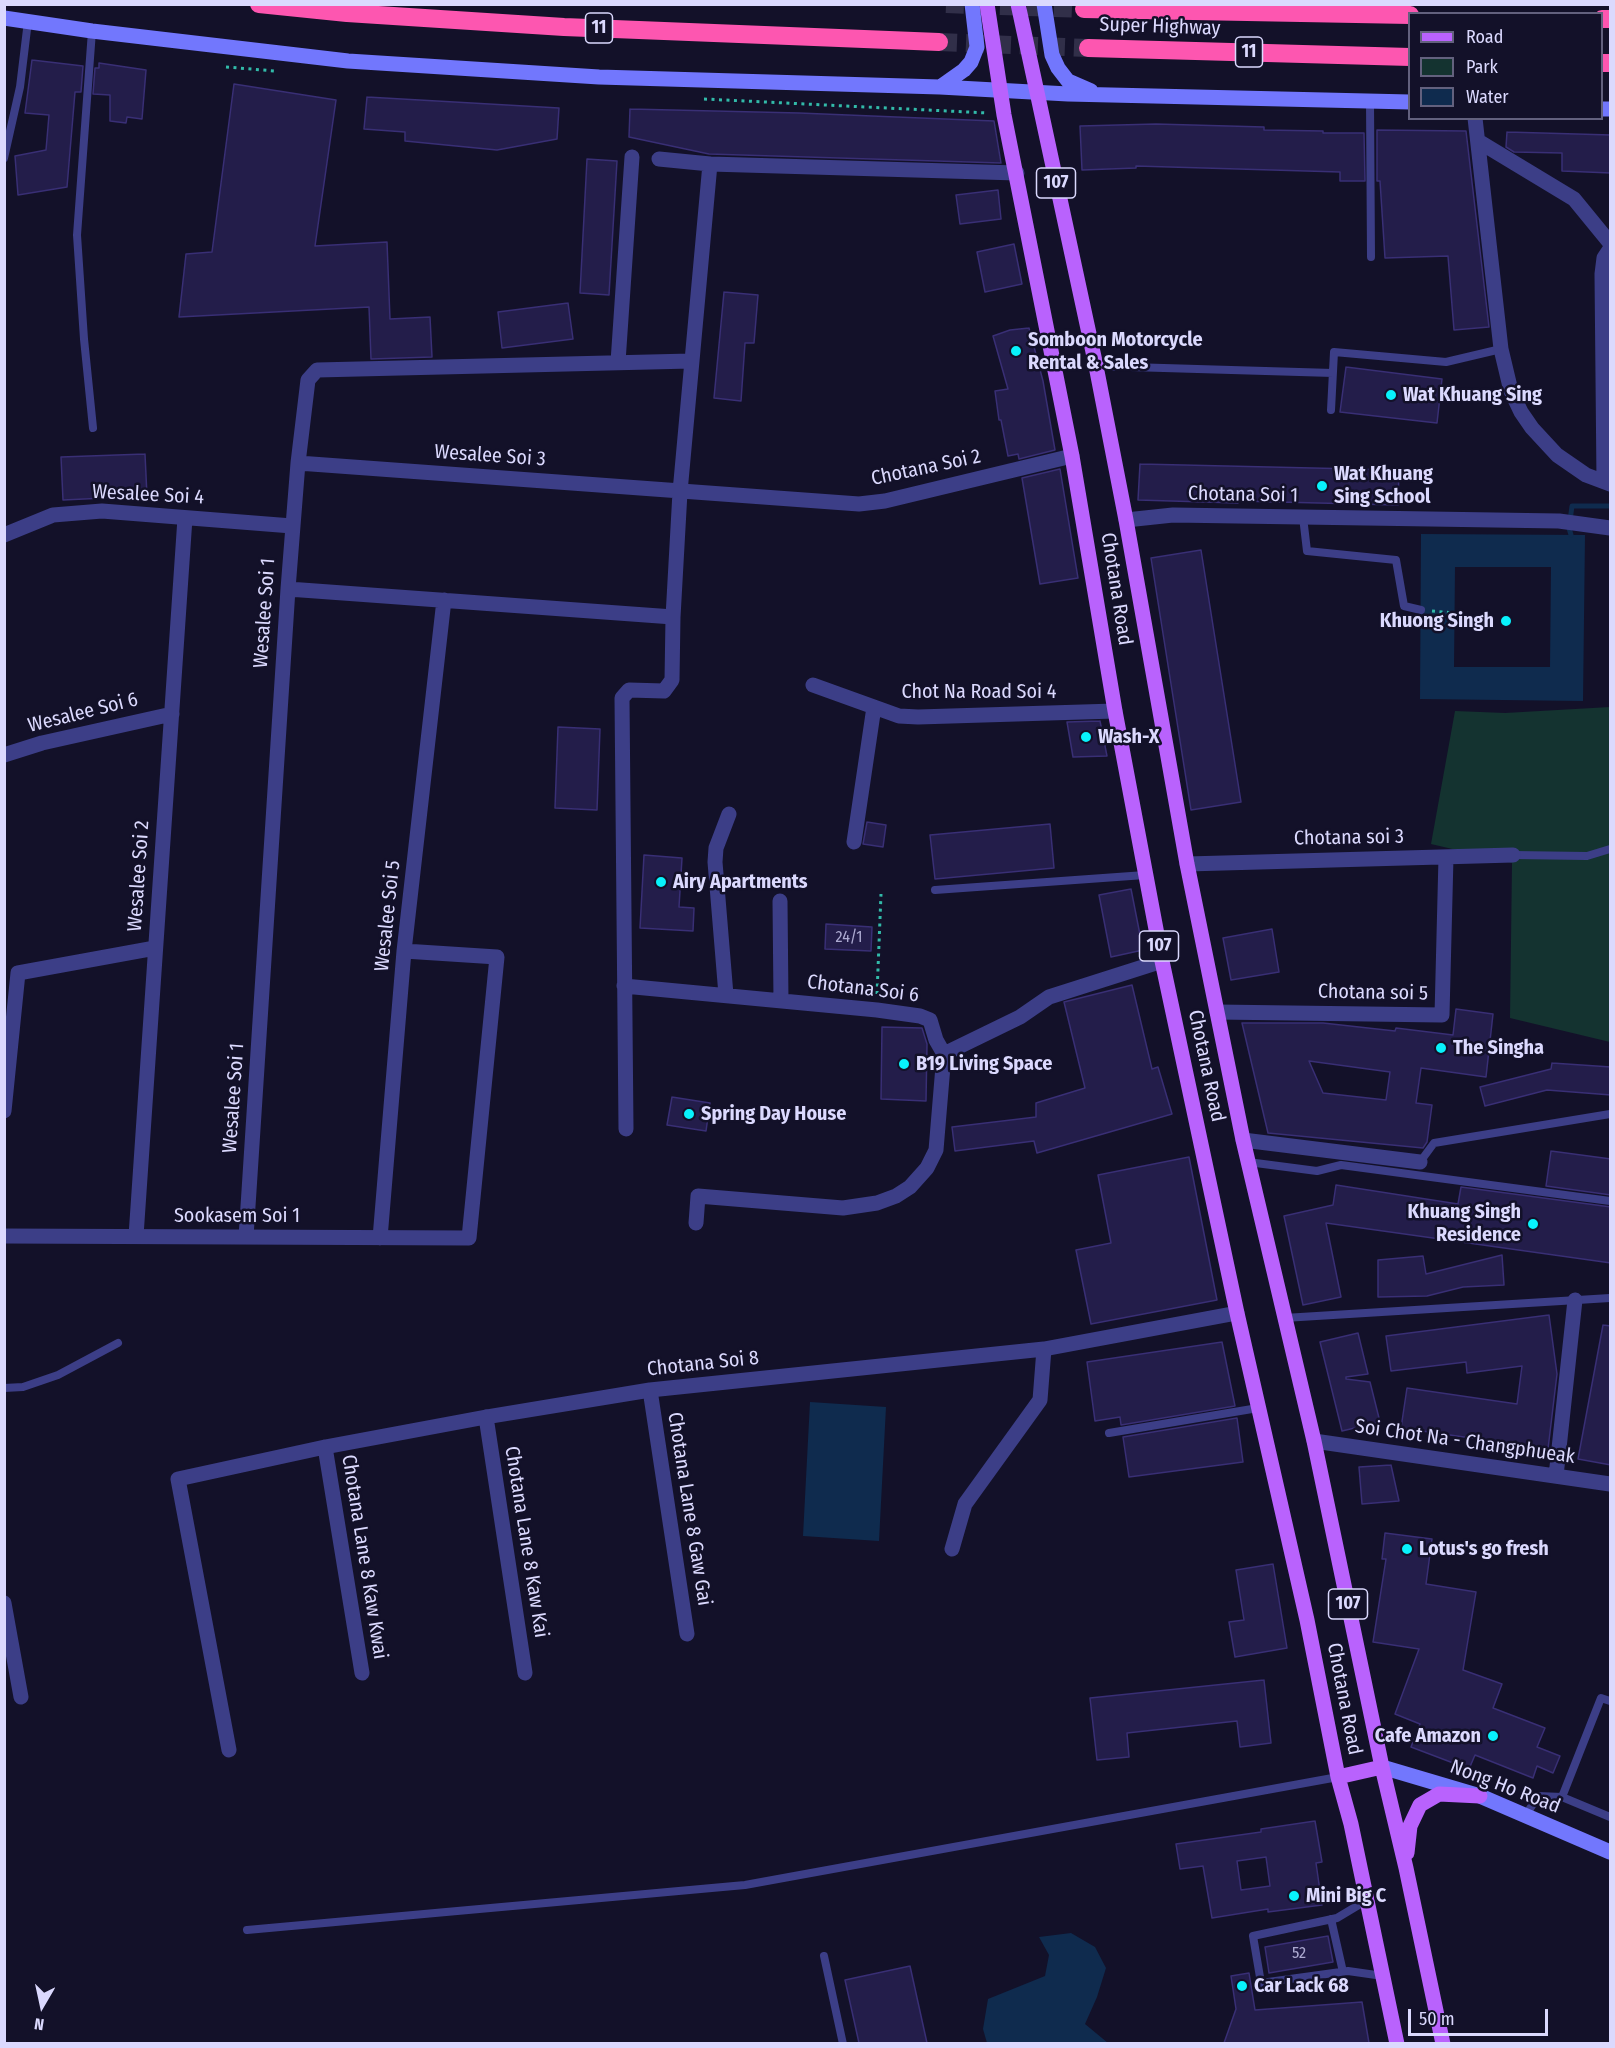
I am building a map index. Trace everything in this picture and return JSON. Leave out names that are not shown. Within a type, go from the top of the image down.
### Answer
[{"type":"highway","name":"11","points":[[259,4],[347,13],[564,27],[939,42]]},
{"type":"highway","name":"Super Highway","points":[[1084,9],[1408,15]]},
{"type":"highway","name":"Super Highway","points":[[1088,48],[1408,57]]},
{"type":"main road","points":[[940,87],[964,70],[971,62],[976,47],[972,4]]},
{"type":"main road","name":"Chotana Road","points":[[987,4],[1001,91],[1072,456],[1115,711],[1162,961],[1237,1313],[1307,1620],[1338,1778],[1351,1824],[1397,2043]]},
{"type":"main road","name":"Chotana Road","points":[[1018,4],[1096,366],[1126,520],[1187,864],[1243,1140],[1314,1441],[1382,1767],[1443,2043]]},
{"type":"main road","points":[[1044,4],[1052,55],[1058,68],[1068,81],[1100,95]]},
{"type":"main road","points":[[4,18],[92,31],[348,61],[599,77],[940,87],[1100,95],[1408,102]]},
{"type":"main road","points":[[1338,1778],[1382,1767]]},
{"type":"main road","name":"Nong Ho Road","points":[[1382,1767],[1480,1796],[1611,1852]]},
{"type":"main road","points":[[1406,1868],[1410,1826],[1420,1805],[1439,1794],[1480,1796]]},
{"type":"street","points":[[1475,120],[1501,349],[1511,391],[1532,428],[1557,455],[1570,465],[1607,483],[1602,274],[1604,258],[1611,249]]},
{"type":"street","points":[[1478,141],[1574,199],[1611,243]]},
{"type":"street","points":[[618,362],[632,157]]},
{"type":"street","points":[[659,159],[710,164],[1017,173]]},
{"type":"street","points":[[626,1130],[622,698],[629,690],[664,691],[672,680],[680,492],[710,164]]},
{"type":"street","name":"Wesalee Soi 1","points":[[246,1237],[292,526],[308,380],[317,370],[691,361]]},
{"type":"street","name":"Chotana Soi 2","points":[[680,492],[859,504],[885,501],[1072,456]]},
{"type":"street","name":"Wesalee Soi 3","points":[[298,463],[680,492]]},
{"type":"street","name":"Wesalee Soi 4","points":[[4,535],[53,514],[102,511],[292,526]]},
{"type":"street","name":"Chotana Soi 1","points":[[1126,520],[1173,515],[1559,521],[1611,528]]},
{"type":"street","name":"Wesalee Soi 2","points":[[136,1236],[185,518]]},
{"type":"street","points":[[288,589],[673,617]]},
{"type":"street","name":"Wesalee Soi 5","points":[[380,1238],[404,951],[444,600]]},
{"type":"street","name":"Chot Na Road Soi 4","points":[[813,685],[899,716],[1115,711]]},
{"type":"street","points":[[854,842],[874,707]]},
{"type":"street","name":"Wesalee Soi 6","points":[[4,755],[42,743],[172,714]]},
{"type":"street","points":[[726,996],[715,862],[716,848],[729,814]]},
{"type":"street","name":"Chotana soi 3","points":[[1187,864],[1513,855]]},
{"type":"street","name":"Chotana soi 5","points":[[1217,1012],[1442,1016],[1446,857]]},
{"type":"street","points":[[780,901],[781,1001]]},
{"type":"street","points":[[4,1110],[11,974],[155,948]]},
{"type":"street","name":"Sookasem Soi 1","points":[[4,1236],[469,1238],[497,957],[404,951]]},
{"type":"street","points":[[696,1223],[698,1196],[843,1208],[877,1203],[896,1196],[910,1187],[927,1168],[936,1150],[944,1054],[1020,1017],[1049,997],[1162,961]]},
{"type":"street","name":"Chotana Soi 6","points":[[624,986],[920,1016],[930,1020],[936,1040],[944,1054]]},
{"type":"street","points":[[1243,1140],[1420,1162]]},
{"type":"street","points":[[1556,1476],[1575,1300]]},
{"type":"street","name":"Chotana Soi 8","points":[[229,1750],[178,1479],[325,1447],[650,1390],[1044,1349],[1237,1313]]},
{"type":"street","points":[[952,1549],[965,1504],[1040,1400],[1044,1349]]},
{"type":"street","name":"Chotana Lane 8 Gaw Gai","points":[[650,1390],[687,1634]]},
{"type":"street","name":"Chotana Lane 8 Kaw Kai","points":[[486,1417],[525,1673]]},
{"type":"street","name":"Soi Chot Na - Changphueak","points":[[1314,1441],[1611,1484]]},
{"type":"street","name":"Chotana Lane 8 Kaw Kwai","points":[[325,1447],[362,1673]]},
{"type":"street","points":[[4,1603],[10,1670],[21,1697]]},
{"type":"lane","points":[[4,158],[20,87],[28,21]]},
{"type":"lane","points":[[92,31],[77,235],[93,428]]},
{"type":"lane","points":[[1370,101],[1371,257]]},
{"type":"lane","points":[[1331,410],[1334,352],[1446,362],[1501,349]]},
{"type":"lane","points":[[1096,366],[1333,373]]},
{"type":"lane","points":[[1303,517],[1307,551],[1396,560],[1404,606],[1421,610]]},
{"type":"lane","points":[[1513,855],[1587,856],[1611,849]]},
{"type":"lane","points":[[935,890],[1145,875]]},
{"type":"lane","points":[[1420,1162],[1434,1143],[1611,1114]]},
{"type":"lane","points":[[1248,1162],[1317,1171],[1341,1166],[1611,1201]]},
{"type":"lane","points":[[1284,1318],[1611,1298]]},
{"type":"lane","points":[[4,1388],[23,1387],[58,1376],[118,1343]]},
{"type":"lane","points":[[1109,1433],[1258,1408]]},
{"type":"lane","points":[[1562,1797],[1601,1698],[1611,1701]]},
{"type":"lane","points":[[246,1930],[745,1885],[1338,1778]]},
{"type":"lane","points":[[1526,1815],[1538,1796],[1562,1797],[1611,1817]]},
{"type":"lane","points":[[1367,1900],[1337,1918],[1252,1936],[1261,1983],[1343,1972],[1383,1976]]},
{"type":"lane","points":[[1331,1919],[1343,1972]]},
{"type":"lane","points":[[824,1956],[843,2043]]},
{"type":"path","points":[[1421,610],[1454,613]]},
{"type":"path","points":[[877,1010],[881,894]]},
{"type":"green space","points":[[1610,707],[1610,1042],[1510,1018],[1512,863],[1431,844],[1455,711],[1505,713]]},
{"type":"water","points":[[1421,534],[1585,535],[1583,701],[1420,699]],"holes":[[[1455,567],[1551,567],[1550,667],[1454,667]]]},
{"type":"water","points":[[810,1402],[886,1407],[879,1541],[803,1536]]},
{"type":"water","points":[[1071,1933],[1095,1947],[1106,1968],[1085,2024],[1108,2043],[987,2043],[983,2029],[988,1999],[1045,1976],[1049,1955],[1039,1937]]},
{"type":"building","points":[[32,60],[83,66],[81,92],[75,92],[67,187],[18,195],[15,156],[46,150],[49,115],[25,113]]},
{"type":"building","points":[[99,63],[146,70],[142,119],[127,117],[126,123],[110,121],[110,95],[93,94],[95,68],[99,68]]},
{"type":"building","points":[[234,84],[336,100],[315,246],[387,242],[390,319],[430,317],[432,357],[371,359],[369,307],[179,317],[186,254],[212,252]]},
{"type":"building","points":[[367,97],[559,108],[557,139],[497,150],[405,141],[405,132],[364,129]]},
{"type":"building","points":[[630,109],[994,121],[1001,163],[709,154],[629,137]]},
{"type":"building","points":[[1156,124],[1364,133],[1365,181],[1340,181],[1340,172],[1136,166],[1136,168],[1082,170],[1080,126]]},
{"type":"building","points":[[1377,130],[1466,131],[1489,327],[1454,330],[1448,256],[1385,258],[1380,181],[1377,181]]},
{"type":"building","points":[[1507,132],[1611,135],[1611,173],[1562,171],[1562,153],[1514,152],[1506,147]]},
{"type":"building","points":[[587,159],[617,161],[609,295],[580,293]]},
{"type":"building","points":[[998,190],[1001,219],[960,224],[956,195]]},
{"type":"building","points":[[1014,244],[1022,284],[985,292],[977,252]]},
{"type":"building","points":[[724,292],[758,295],[754,343],[745,343],[741,401],[714,398]]},
{"type":"building","points":[[568,303],[573,339],[502,348],[498,312]]},
{"type":"building","points":[[1029,328],[1043,381],[1055,450],[1019,459],[1018,454],[1008,456],[1001,420],[999,420],[995,391],[1008,389],[993,336],[1010,330]]},
{"type":"building","name":"Wat Khuang Sing","points":[[1346,367],[1442,379],[1437,423],[1340,412]]},
{"type":"building","points":[[145,454],[147,496],[63,500],[61,457]]},
{"type":"building","points":[[1140,464],[1399,470],[1398,505],[1138,500]]},
{"type":"building","points":[[1060,469],[1078,578],[1040,584],[1022,478]]},
{"type":"building","points":[[1201,550],[1241,802],[1191,810],[1151,558]]},
{"type":"building","name":"Wash-X","points":[[1100,721],[1107,756],[1073,757],[1067,722]]},
{"type":"building","points":[[558,727],[600,729],[597,810],[555,808]]},
{"type":"building","points":[[867,822],[886,825],[883,847],[863,844]]},
{"type":"building","points":[[1050,824],[1054,868],[935,879],[930,835]]},
{"type":"building","name":"Airy Apartments","points":[[644,855],[682,858],[679,907],[694,908],[693,931],[640,928]]},
{"type":"building","points":[[1131,889],[1143,950],[1111,957],[1099,895]]},
{"type":"building","points":[[826,924],[872,927],[871,951],[825,949]]},
{"type":"building","points":[[1272,929],[1279,972],[1231,980],[1223,938]]},
{"type":"building","points":[[1132,985],[1152,1069],[1158,1067],[1172,1114],[1037,1153],[1034,1141],[955,1151],[952,1127],[1036,1117],[1036,1103],[1085,1088],[1064,1002]]},
{"type":"building","points":[[1456,1009],[1493,1014],[1486,1077],[1421,1068],[1416,1103],[1432,1105],[1427,1142],[1423,1148],[1268,1133],[1242,1023],[1323,1023],[1453,1035]],"holes":[[[1309,1061],[1390,1072],[1386,1100],[1323,1093]]]},
{"type":"building","name":"B19 Living Space","points":[[882,1027],[922,1028],[927,1044],[926,1101],[881,1099]]},
{"type":"building","points":[[1552,1063],[1611,1067],[1611,1095],[1547,1090],[1485,1106],[1480,1087],[1551,1069]]},
{"type":"building","name":"Spring Day House","points":[[672,1097],[710,1103],[706,1131],[667,1125]]},
{"type":"building","points":[[1551,1151],[1611,1159],[1611,1195],[1546,1186]]},
{"type":"building","points":[[1189,1157],[1217,1300],[1091,1324],[1076,1250],[1111,1243],[1098,1175]]},
{"type":"building","points":[[1336,1185],[1458,1204],[1461,1187],[1611,1207],[1611,1263],[1326,1223],[1341,1297],[1303,1305],[1284,1216],[1333,1205]]},
{"type":"building","points":[[1502,1255],[1504,1285],[1463,1287],[1427,1296],[1378,1297],[1378,1260],[1423,1256],[1426,1274]]},
{"type":"building","points":[[1549,1315],[1557,1374],[1548,1449],[1401,1428],[1407,1388],[1517,1404],[1522,1366],[1467,1373],[1466,1362],[1391,1371],[1386,1336]]},
{"type":"building","points":[[1603,1325],[1611,1326],[1611,1465],[1578,1459]]},
{"type":"building","points":[[1358,1333],[1368,1374],[1346,1377],[1346,1379],[1370,1382],[1380,1422],[1342,1431],[1320,1342]]},
{"type":"building","points":[[1222,1342],[1235,1406],[1121,1425],[1120,1417],[1095,1421],[1087,1362]]},
{"type":"building","points":[[1237,1418],[1243,1462],[1129,1477],[1123,1437]]},
{"type":"building","points":[[1391,1465],[1399,1501],[1362,1504],[1359,1467]]},
{"type":"building","points":[[1385,1533],[1432,1539],[1426,1584],[1476,1592],[1463,1670],[1502,1684],[1493,1708],[1545,1728],[1537,1747],[1560,1756],[1553,1773],[1537,1766],[1533,1778],[1475,1755],[1469,1769],[1411,1747],[1420,1724],[1395,1714],[1419,1649],[1373,1642],[1386,1559],[1382,1559]]},
{"type":"building","points":[[1273,1564],[1287,1648],[1235,1657],[1229,1622],[1244,1620],[1236,1570]]},
{"type":"building","points":[[1264,1680],[1271,1743],[1240,1747],[1237,1721],[1127,1733],[1129,1757],[1097,1760],[1090,1698]]},
{"type":"building","points":[[1315,1821],[1322,1862],[1316,1863],[1322,1905],[1268,1912],[1268,1909],[1212,1918],[1203,1866],[1180,1869],[1176,1844],[1261,1832],[1261,1829]],"holes":[[[1266,1857],[1270,1886],[1241,1890],[1237,1861]]]},
{"type":"building","points":[[1328,1936],[1333,1962],[1269,1973],[1265,1947]]},
{"type":"building","points":[[910,1966],[927,2043],[859,2043],[845,1980]]},
{"type":"building","points":[[1249,1973],[1255,2010],[1362,2002],[1369,2043],[1224,2043],[1236,2009],[1231,1976]]},
{"type":"waterway","points":[[1571,535],[1569,528],[1572,506],[1610,506]]},
{"type":"tunnel","points":[[946,4],[1084,9]]},
{"type":"tunnel","points":[[939,42],[1088,48]]},
{"type":"place","name":"Somboon Motorcycle Rental & Sales","points":[[1016,351]]},
{"type":"place","name":"Wat Khuang Sing","points":[[1391,395]]},
{"type":"place","name":"Wat Khuang Sing School","points":[[1322,486]]},
{"type":"place","name":"Khuong Singh","points":[[1506,621]]},
{"type":"place","name":"Wash-X","points":[[1086,737]]},
{"type":"place","name":"Airy Apartments","points":[[661,882]]},
{"type":"place","name":"The Singha","points":[[1441,1048]]},
{"type":"place","name":"B19 Living Space","points":[[904,1064]]},
{"type":"place","name":"Spring Day House","points":[[689,1114]]},
{"type":"place","name":"Khuang Singh Residence","points":[[1533,1224]]},
{"type":"place","name":"Lotus's go fresh","points":[[1407,1549]]},
{"type":"place","name":"Cafe Amazon","points":[[1493,1736]]},
{"type":"place","name":"Mini Big C","points":[[1294,1896]]},
{"type":"place","name":"Car Lack 68","points":[[1242,1986]]}]
